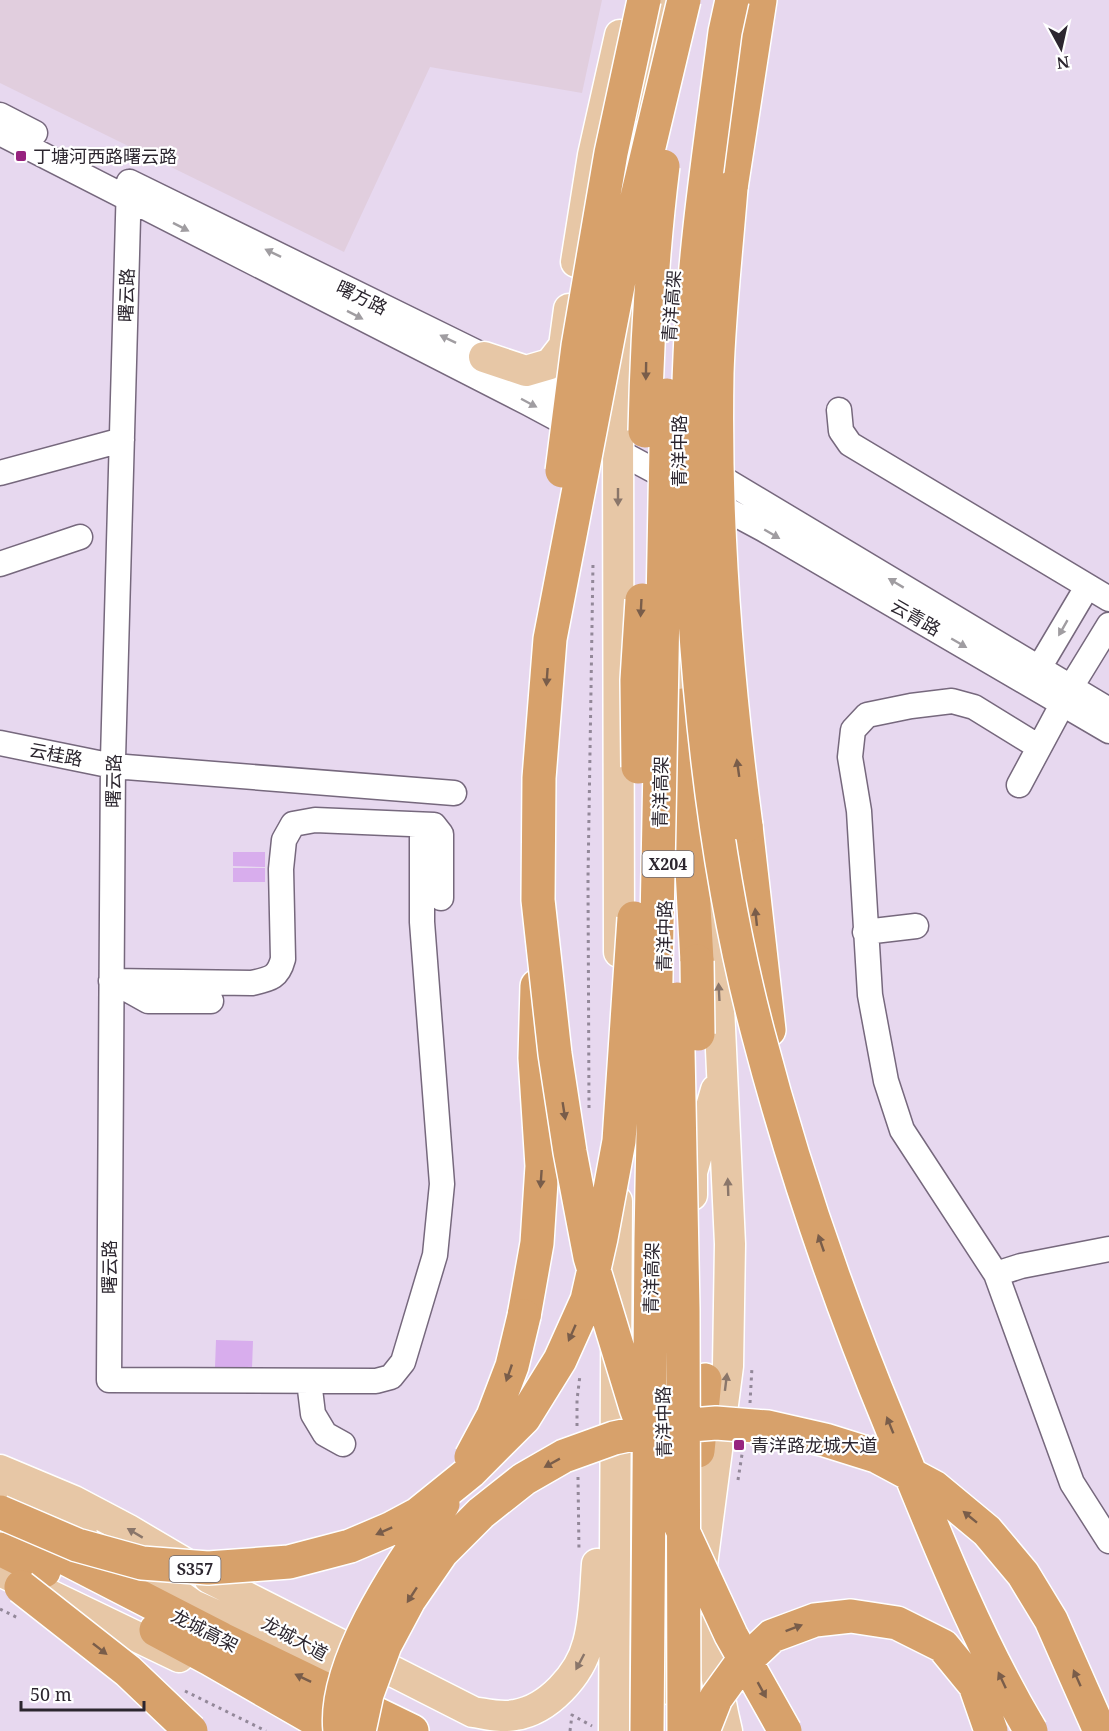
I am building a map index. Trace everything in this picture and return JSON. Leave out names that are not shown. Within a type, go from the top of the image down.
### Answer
[{"type":"highway","points":[[340,1731],[339,1720],[345,1684],[357,1648],[373,1613],[456,1484],[493,1416],[512,1366],[522,1326],[537,1243],[542,1166],[535,1058],[539,778],[559,493],[578,346],[611,153],[644,0]]},
{"type":"highway","points":[[550,639],[625,250],[684,0]]},
{"type":"highway","name":"青洋高架","points":[[626,1731],[634,918],[638,783],[637,680],[642,595],[646,359],[654,237],[684,0]]},
{"type":"highway","name":"青洋高架","points":[[647,1731],[651,1240],[668,360],[675,239],[704,28],[712,0]]},
{"type":"highway","points":[[732,0],[725,32],[697,242],[689,361],[689,519],[700,689],[706,755],[717,831],[735,931],[757,1030],[783,1121],[849,1324],[944,1557],[1007,1690],[1031,1731]]},
{"type":"highway","points":[[760,0],[731,188],[717,372],[717,493],[723,615],[732,721],[766,1007],[783,1121]]},
{"type":"highway","points":[[664,566],[673,731],[684,1310],[682,1617],[684,1731]]},
{"type":"highway","points":[[682,1617],[705,1380],[697,962],[696,715]]},
{"type":"highway","points":[[538,900],[555,1054],[570,1152],[590,1257],[636,1408],[676,1516],[731,1635],[785,1731]]},
{"type":"highway","points":[[0,1512],[77,1545],[142,1563],[208,1568],[289,1562],[350,1546],[390,1528],[418,1514],[470,1472],[524,1418],[560,1360],[587,1300],[602,1238],[619,1141],[634,918]]},
{"type":"highway","points":[[359,1731],[367,1694],[385,1645],[409,1599],[442,1552],[481,1513],[524,1479],[564,1456],[624,1436],[666,1427],[716,1423],[768,1427],[825,1440],[876,1456],[934,1487],[987,1531],[1023,1574],[1051,1620],[1100,1731]]},
{"type":"highway","name":"龙城高架","points":[[0,1525],[222,1639],[412,1731]]},
{"type":"highway","name":"龙城高架","points":[[0,1549],[210,1659],[335,1731]]},
{"type":"highway","points":[[0,1572],[128,1671],[191,1731]]},
{"type":"highway","points":[[703,1731],[716,1698],[732,1676],[772,1636],[814,1620],[851,1616],[897,1623],[943,1647],[975,1685],[990,1724],[990,1731]]},
{"type":"main road","points":[[483,357],[526,370],[550,364],[564,346],[592,155],[628,0]]},
{"type":"main road","name":"X204","points":[[614,1731],[619,878],[618,420],[654,30],[660,0]]},
{"type":"main road","name":"青洋中路","points":[[671,1731],[662,1412],[663,912],[696,715],[693,610],[701,481],[680,301],[721,0]]},
{"type":"main road","points":[[693,610],[701,481],[702,377],[710,252],[746,0]]},
{"type":"main road","points":[[701,481],[730,376],[766,0]]},
{"type":"main road","points":[[592,155],[618,420]]},
{"type":"main road","points":[[678,1731],[712,1497],[728,1366],[730,1244],[723,1067],[711,846],[696,715]]},
{"type":"main road","points":[[665,1550],[695,1358],[692,1172],[723,1067]]},
{"type":"main road","points":[[209,1578],[473,1712],[494,1716],[516,1715],[537,1707],[555,1695],[581,1662],[588,1643],[589,1550],[598,1416],[617,1263]]},
{"type":"main road","name":"龙城大道","points":[[0,1470],[74,1502],[127,1529],[209,1578],[263,1623],[469,1731]]},
{"type":"main road","points":[[0,1488],[148,1573],[193,1605],[381,1683]]},
{"type":"main road","points":[[712,1497],[710,1577],[712,1654],[727,1731]]},
{"type":"main road","points":[[589,1550],[613,1700]]},
{"type":"main road","points":[[0,1572],[200,1667],[315,1731]]},
{"type":"street","name":"曙方路","points":[[0,115],[129,191],[618,451],[701,481]]},
{"type":"street","name":"曙方路","points":[[0,133],[618,420],[701,481]]},
{"type":"street","name":"曙云路","points":[[129,191],[113,766],[109,1380],[309,1381]]},
{"type":"street","points":[[839,410],[841,431],[850,444],[1109,599]]},
{"type":"street","points":[[0,473],[122,440]]},
{"type":"street","name":"云青路","points":[[701,481],[1040,668],[1109,731]]},
{"type":"street","name":"云青路","points":[[701,481],[1067,695],[1109,710]]},
{"type":"street","points":[[0,564],[80,537]]},
{"type":"street","points":[[1040,668],[1087,587]]},
{"type":"street","points":[[1019,784],[1067,695],[1109,625]]},
{"type":"street","points":[[1040,747],[974,706],[952,701],[867,715],[853,730],[850,757],[859,811],[870,994],[886,1081],[902,1130],[996,1274],[1072,1483],[1109,1540]]},
{"type":"street","name":"云桂路","points":[[0,743],[113,766],[454,793]]},
{"type":"street","points":[[111,981],[252,983],[269,979],[280,971],[283,959],[281,869],[284,840],[293,824],[315,820],[434,825],[441,834],[441,898]]},
{"type":"street","points":[[343,1444],[325,1434],[313,1414],[309,1381],[376,1381],[391,1377],[403,1362],[435,1255],[442,1184],[422,922],[422,825]]},
{"type":"street","points":[[865,932],[916,926]]},
{"type":"street","points":[[111,981],[148,1001],[211,1001]]},
{"type":"street","points":[[996,1274],[1021,1266],[1109,1249]]},
{"type":"path","points":[[589,1117],[588,878],[593,555]]},
{"type":"path","points":[[578,1434],[577,1400],[580,1368]]},
{"type":"path","points":[[578,1468],[589,1550]]},
{"type":"path","points":[[570,1731],[572,1715],[602,1731]]},
{"type":"shaded area","points":[[0,0],[602,0],[582,93],[430,67],[344,252],[0,83]]},
{"type":"shaded area","points":[[233,852],[265,852],[265,867],[233,866]]},
{"type":"shaded area","points":[[233,868],[265,868],[265,882],[233,882]]},
{"type":"shaded area","points":[[216,1340],[253,1341],[252,1368],[215,1367]]},
{"type":"place","name":"丁塘河西路曙云路","points":[[21,156]]},
{"type":"place","name":"青洋路龙城大道","points":[[739,1445]]}]
